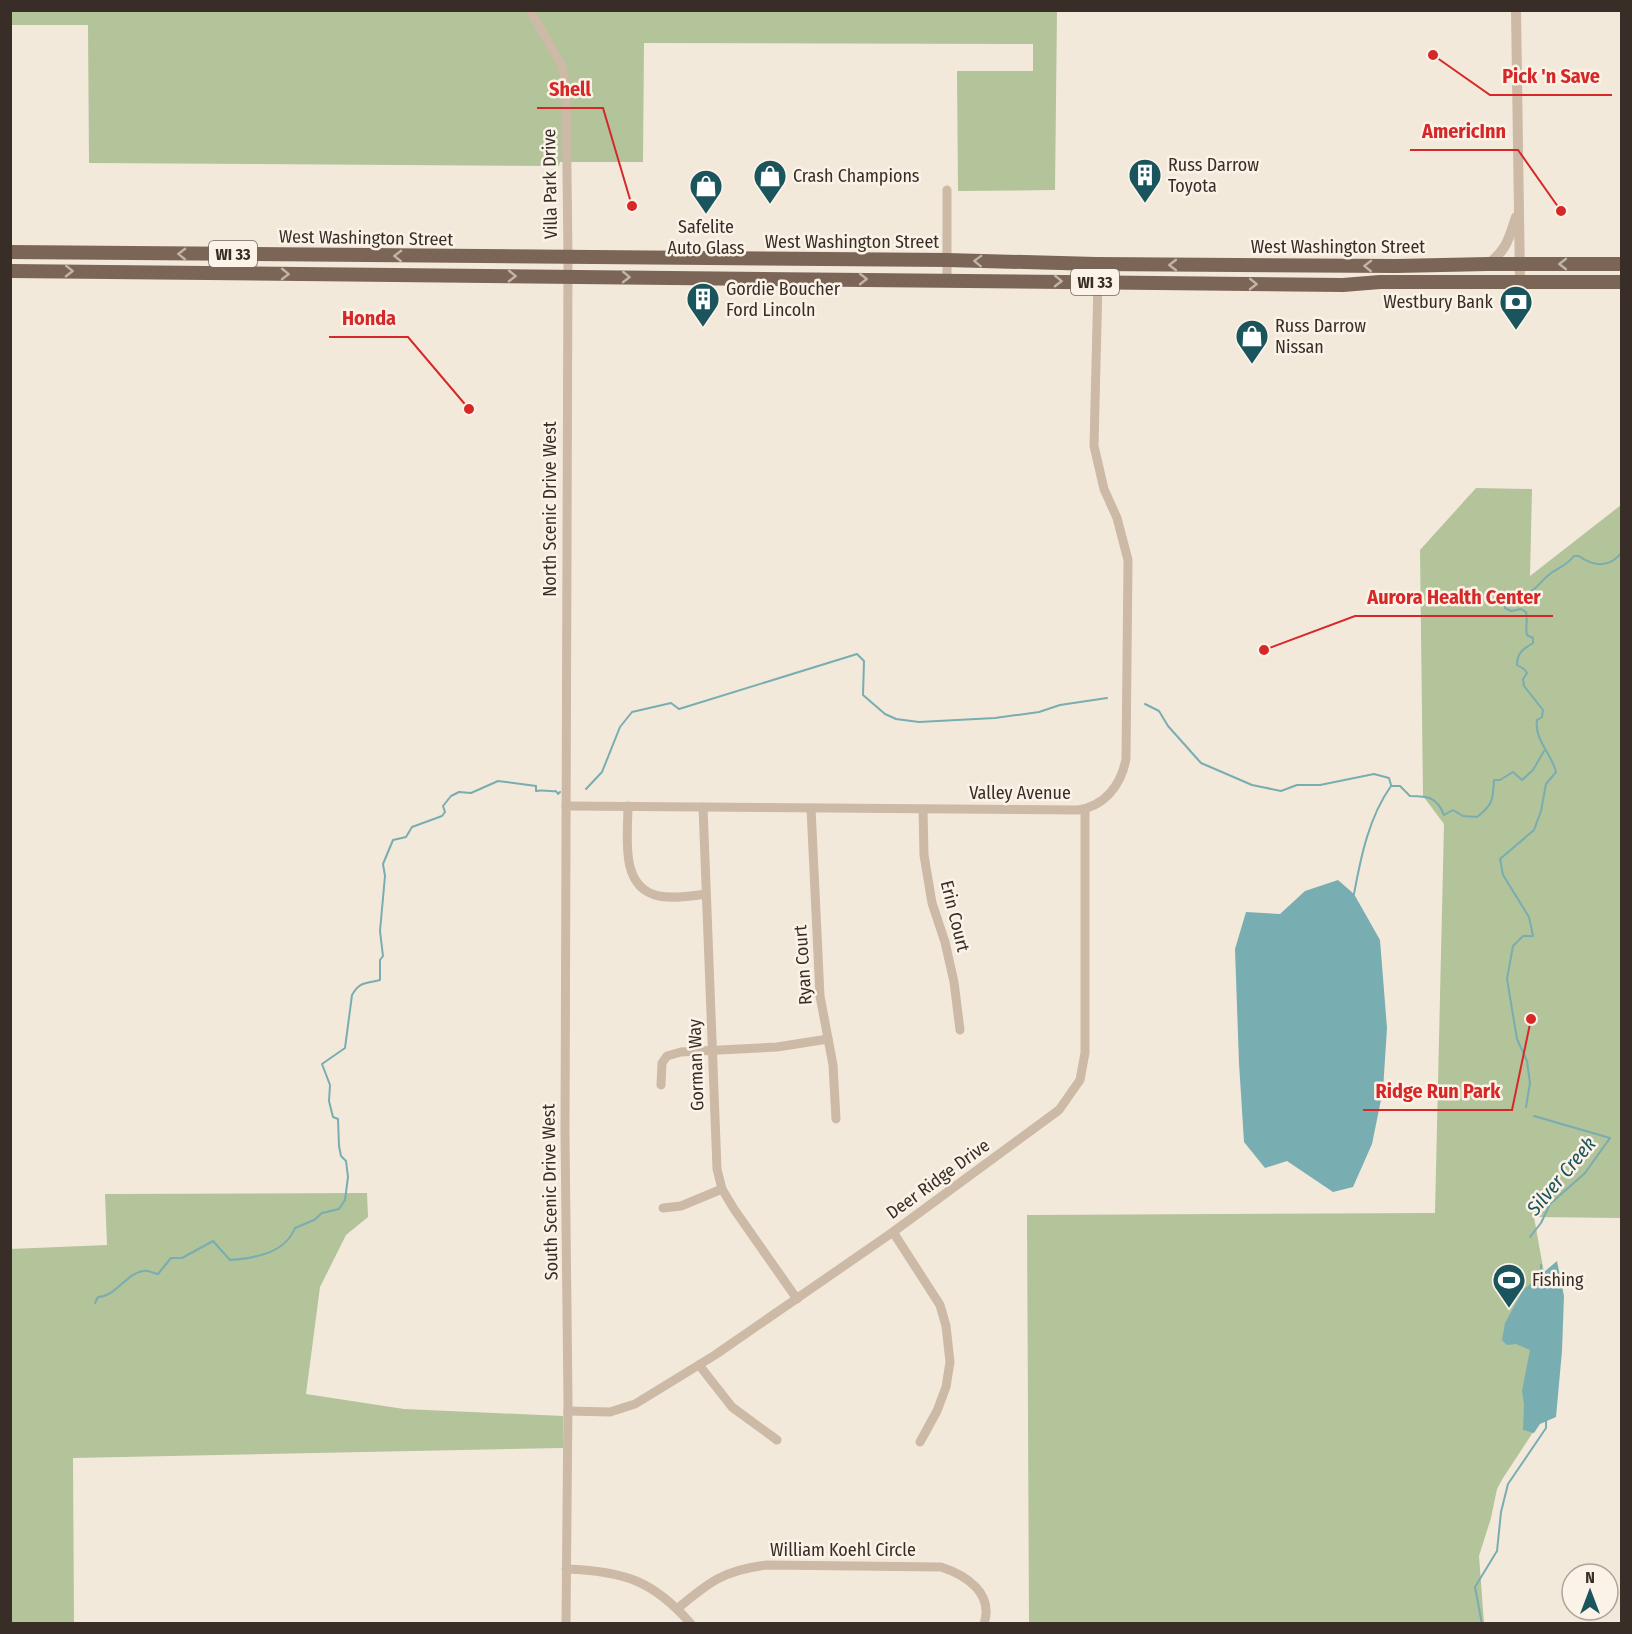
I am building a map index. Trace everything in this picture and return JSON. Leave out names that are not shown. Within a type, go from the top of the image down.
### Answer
[{"type":"main road","name":"West Washington Street","points":[[10,252],[947,260],[1096,264],[1396,266],[1622,264]]},
{"type":"main road","name":"West Washington Street","points":[[10,271],[947,279],[1343,285],[1380,282],[1622,282]]},
{"type":"street","name":"Villa Park Drive","points":[[530,10],[562,66],[566,87],[568,258]]},
{"type":"street","points":[[1516,10],[1520,281]]},
{"type":"street","points":[[947,190],[947,279]]},
{"type":"street","points":[[1488,264],[1500,255],[1506,246],[1518,208]]},
{"type":"street","name":"North Scenic Drive West","points":[[566,760],[568,258]]},
{"type":"street","name":"Valley Avenue","points":[[566,806],[1085,809],[1091,808],[1108,796],[1124,771],[1126,759],[1128,560],[1117,518],[1104,489],[1094,446],[1098,282],[1096,264]]},
{"type":"street","name":"South Scenic Drive West","points":[[566,760],[565,1133],[568,1411],[566,1623]]},
{"type":"street","points":[[627,806],[628,864],[636,881],[647,891],[658,896],[706,894]]},
{"type":"street","name":"Gorman Way","points":[[703,807],[717,1170],[722,1189],[797,1299]]},
{"type":"street","name":"Ryan Court","points":[[811,808],[820,996],[833,1065],[836,1119]]},
{"type":"street","name":"Erin Court","points":[[923,809],[924,855],[932,903],[952,972],[960,1030]]},
{"type":"street","name":"Deer Ridge Drive","points":[[568,1411],[610,1412],[635,1404],[699,1365],[893,1232],[1059,1110],[1080,1080],[1085,1053],[1085,809]]},
{"type":"street","points":[[661,1085],[662,1063],[667,1056],[681,1052],[777,1047],[828,1039]]},
{"type":"street","points":[[663,1208],[681,1206],[722,1189]]},
{"type":"street","points":[[893,1232],[940,1305],[946,1326],[950,1362],[946,1387],[937,1412],[920,1442]]},
{"type":"street","points":[[699,1365],[732,1407],[777,1440]]},
{"type":"street","name":"William Koehl Circle","points":[[677,1609],[714,1579],[731,1571],[748,1567],[767,1565],[941,1567],[974,1583],[981,1593],[985,1606],[984,1623]]},
{"type":"street","points":[[567,1569],[591,1569],[619,1574],[648,1586],[692,1623]]},
{"type":"green space","points":[[10,11],[1057,11],[1055,190],[958,191],[957,71],[1033,71],[1033,44],[644,43],[643,162],[560,162],[559,166],[89,163],[88,25],[11,25]]},
{"type":"green space","points":[[1476,488],[1532,489],[1530,576],[1621,505],[1621,1218],[1534,1217],[1546,1284],[1549,1408],[1497,1489],[1479,1556],[1484,1623],[1029,1623],[1027,1215],[1435,1213],[1444,824],[1423,796],[1420,550]]},
{"type":"green space","points":[[367,1193],[368,1217],[346,1235],[320,1287],[306,1394],[404,1409],[563,1416],[563,1448],[73,1458],[74,1623],[11,1623],[10,1249],[107,1245],[105,1194]]},
{"type":"water","points":[[1338,880],[1354,894],[1380,940],[1387,1028],[1383,1090],[1372,1144],[1353,1187],[1333,1192],[1287,1161],[1265,1168],[1244,1142],[1235,949],[1246,912],[1280,914],[1305,891]]},
{"type":"water","points":[[1557,1261],[1564,1296],[1556,1417],[1540,1424],[1534,1433],[1523,1430],[1522,1391],[1530,1350],[1516,1344],[1507,1345],[1502,1340],[1505,1323],[1523,1290]]},
{"type":"waterway","name":"Silver Creek","points":[[1526,1107],[1530,1083],[1527,1061],[1517,1039],[1507,979],[1513,946],[1523,936],[1533,936],[1529,917],[1503,875],[1500,859],[1534,830],[1541,811],[1546,784],[1556,772],[1538,734],[1537,720],[1542,717],[1543,710],[1524,686],[1523,679],[1527,673],[1517,665],[1521,652],[1533,643],[1533,638],[1527,635],[1526,612],[1521,609],[1511,611],[1505,608],[1505,599],[1510,594],[1531,591],[1574,556],[1602,564],[1612,561],[1622,552]]},
{"type":"waterway","points":[[586,789],[602,772],[620,727],[632,712],[671,703],[679,709],[857,654],[864,661],[863,695],[885,714],[896,719],[919,722],[995,718],[1039,712],[1060,705],[1107,698]]},
{"type":"waterway","points":[[1145,704],[1159,711],[1168,726],[1201,763],[1252,785],[1281,791],[1297,785],[1320,785],[1374,774],[1389,778],[1391,785]]},
{"type":"waterway","points":[[1354,894],[1371,824],[1391,786],[1400,786],[1410,796],[1422,796],[1435,801],[1444,815],[1453,810],[1463,816],[1477,817],[1491,801],[1494,780],[1500,780],[1513,772],[1522,780],[1533,770],[1544,751]]},
{"type":"waterway","points":[[95,1303],[98,1297],[111,1293],[131,1276],[145,1271],[158,1274],[171,1258],[182,1258],[213,1241],[230,1260],[269,1253],[284,1243],[295,1228],[314,1220],[322,1213],[339,1209],[345,1200],[348,1177],[346,1161],[341,1156],[339,1146],[338,1119],[333,1117],[329,1101],[330,1085],[322,1064],[345,1048],[352,995],[355,990],[363,984],[380,980],[380,960],[383,956],[380,931],[385,876],[383,864],[393,840],[406,837],[412,827],[442,816],[445,812],[443,806],[451,796],[459,792],[471,793],[498,781],[536,786],[536,791],[556,791],[558,794],[560,792]]},
{"type":"waterway","name":"Silver Creek","points":[[1530,1237],[1541,1223],[1550,1204],[1585,1173],[1610,1138],[1534,1116]]},
{"type":"waterway","name":"Silver Creek","points":[[1541,1265],[1541,1278]]},
{"type":"waterway","name":"Silver Creek","points":[[1482,1624],[1475,1587],[1497,1551],[1501,1512],[1508,1484],[1546,1428],[1546,1421]]},
{"type":"place","name":"Pick 'n Save","points":[[1433,55]]},
{"type":"place","name":"Russ Darrow Toyota","points":[[1145,204]]},
{"type":"place","name":"Crash Champions","points":[[770,205]]},
{"type":"place","name":"Shell","points":[[632,206]]},
{"type":"place","name":"AmericInn","points":[[1561,211]]},
{"type":"place","name":"Safelite Auto Glass","points":[[706,215]]},
{"type":"place","name":"Gordie Boucher Ford Lincoln","points":[[703,328]]},
{"type":"place","name":"Westbury Bank","points":[[1516,331]]},
{"type":"place","name":"Russ Darrow Nissan","points":[[1252,365]]},
{"type":"place","name":"Honda","points":[[469,409]]},
{"type":"place","name":"Aurora Health Center","points":[[1264,650]]},
{"type":"place","name":"Ridge Run Park","points":[[1531,1019]]},
{"type":"place","name":"Fishing","points":[[1509,1309]]}]
